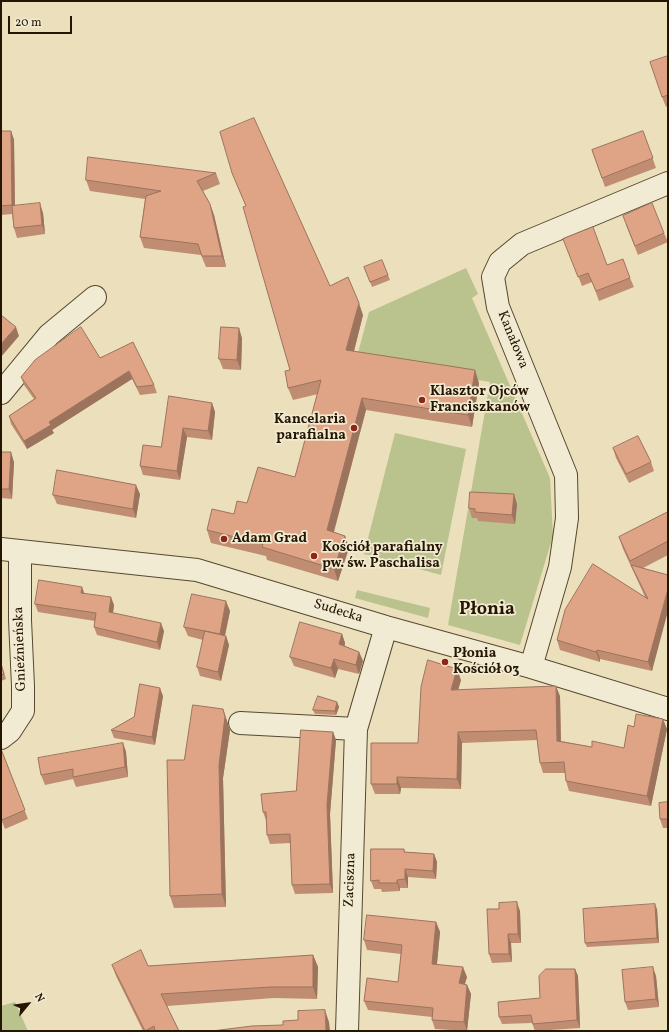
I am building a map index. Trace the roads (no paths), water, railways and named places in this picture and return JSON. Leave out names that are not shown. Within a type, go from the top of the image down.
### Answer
[{"type":"street","name":"Kanałowa","points":[[531,667],[560,567],[567,518],[566,475],[498,307],[493,277],[500,262],[522,244],[668,183]]},
{"type":"street","points":[[1,393],[49,335],[95,297]]},
{"type":"street","name":"Sudecka","points":[[10,550],[197,570],[386,627],[531,667],[668,709]]},
{"type":"street","name":"Gnieźnieńska","points":[[1,738],[10,731],[23,711],[20,620],[10,550]]},
{"type":"street","name":"Zaciszna","points":[[347,1031],[356,729],[386,627]]},
{"type":"street","points":[[240,723],[356,729]]},
{"type":"place","name":"Klasztor Ojców Franciszkanów","points":[[422,400]]},
{"type":"place","name":"Kancelaria parafialna","points":[[354,428]]},
{"type":"place","name":"Adam Grad","points":[[224,539]]},
{"type":"place","name":"Kościół parafialny pw. św. Paschalisa","points":[[314,556]]},
{"type":"place","name":"Płonia Kościół 03","points":[[445,662]]},
{"type":"district","name":"Płonia","points":[[487,611]]}]
